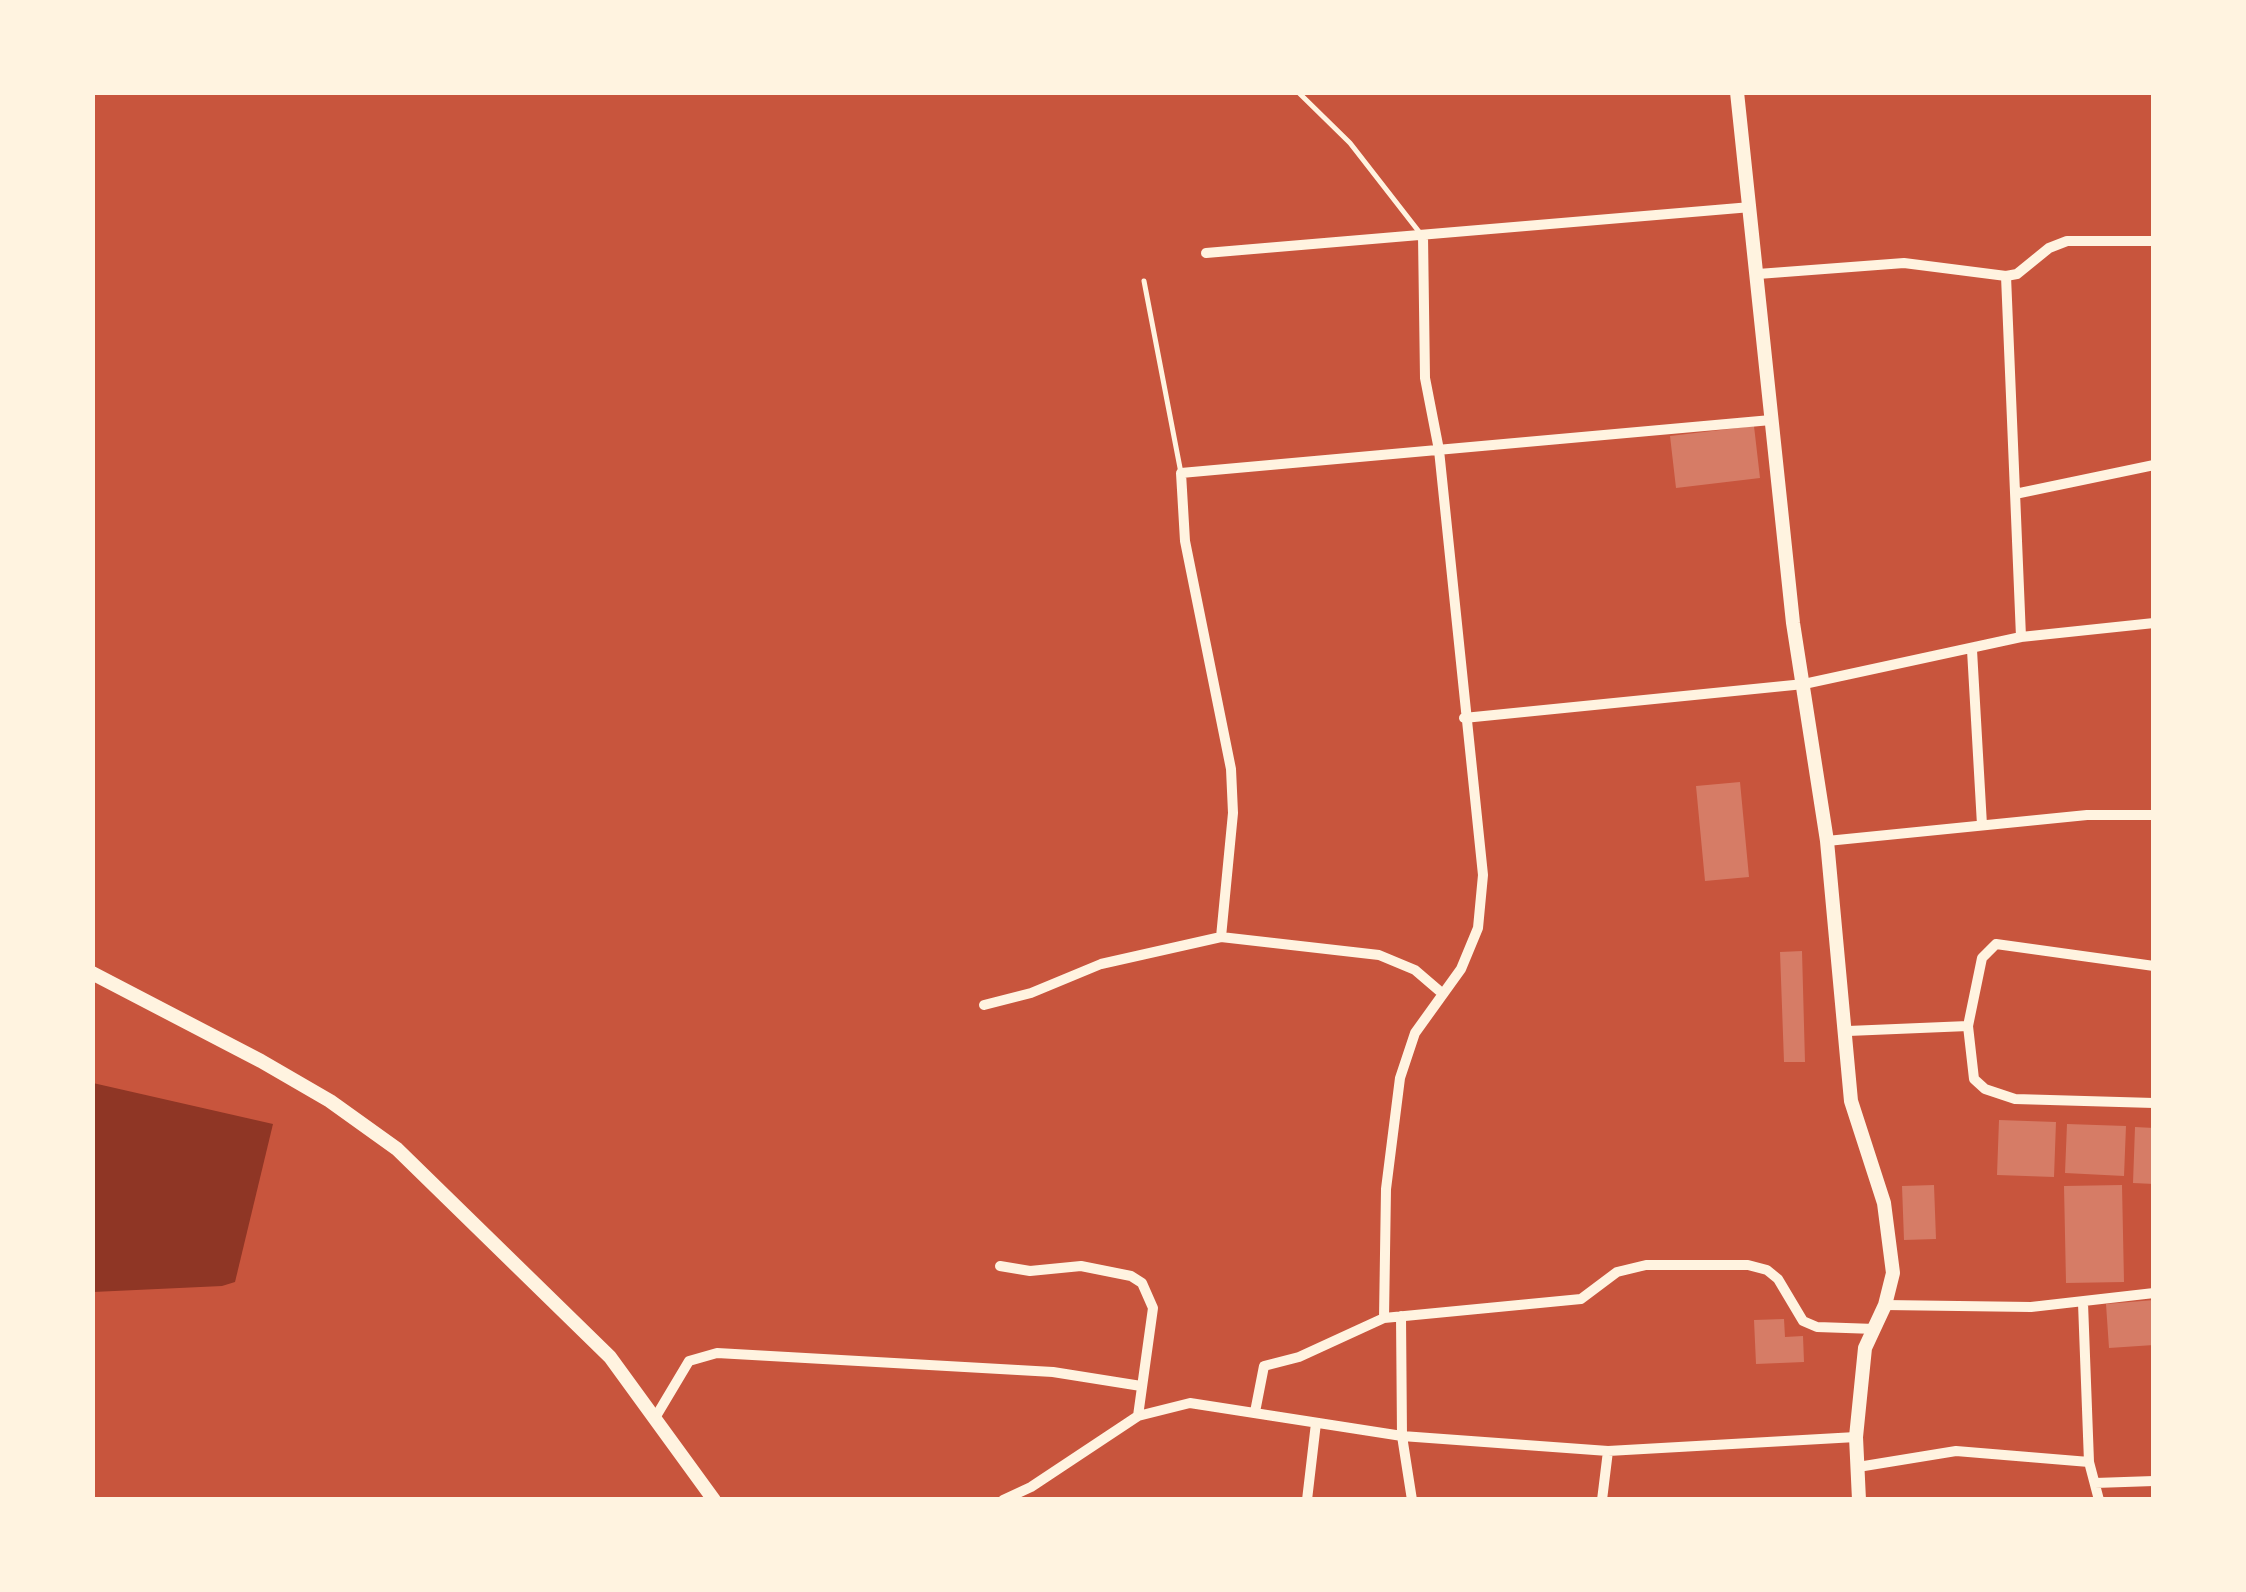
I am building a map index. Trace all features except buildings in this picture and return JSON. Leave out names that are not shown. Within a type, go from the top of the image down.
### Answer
[{"type":"main road","points":[[1738,92],[1792,623],[1828,841],[1848,1031],[1851,1101],[1884,1204],[1893,1272],[1885,1305],[1865,1348],[1856,1437],[1859,1500]]},
{"type":"main road","points":[[92,973],[274,1068],[397,1149],[610,1358],[714,1500]]},
{"type":"street","points":[[1206,253],[1751,207]]},
{"type":"street","points":[[1384,1318],[1386,1188],[1400,1078],[1415,1033],[1462,969],[1478,928],[1482,876],[1478,805],[1464,718],[1439,450],[1425,378],[1422,236]]},
{"type":"street","points":[[1758,274],[1904,262],[2006,276],[2017,274],[2050,248],[2066,241],[2154,241]]},
{"type":"street","points":[[2006,276],[2021,637]]},
{"type":"street","points":[[1222,938],[1233,814],[1230,768],[1185,541],[1181,473],[1772,420]]},
{"type":"street","points":[[2016,494],[2154,465]]},
{"type":"street","points":[[1464,718],[1804,684],[2021,637],[2154,623]]},
{"type":"street","points":[[1972,650],[1982,825]]},
{"type":"street","points":[[1828,841],[2088,815],[2154,815]]},
{"type":"street","points":[[984,1005],[1031,993],[1100,964],[1222,938],[1379,955],[1415,970],[1443,994]]},
{"type":"street","points":[[2154,966],[1996,944],[1982,958],[1968,1026],[1974,1078],[1985,1090],[2015,1098],[2154,1103]]},
{"type":"street","points":[[1848,1031],[1968,1026]]},
{"type":"street","points":[[1255,1412],[1264,1366],[1299,1357],[1384,1318],[1581,1299],[1618,1272],[1646,1264],[1748,1265],[1767,1270],[1778,1279],[1803,1321],[1817,1327],[1875,1329]]},
{"type":"street","points":[[1000,1266],[1030,1270],[1082,1266],[1130,1276],[1142,1283],[1153,1308],[1138,1416]]},
{"type":"street","points":[[1885,1305],[2083,1304],[2154,1292]]},
{"type":"street","points":[[2083,1304],[2089,1462],[2099,1500]]},
{"type":"street","points":[[1401,1316],[1402,1436],[1412,1500]]},
{"type":"street","points":[[654,1418],[689,1361],[718,1353],[1052,1372],[1141,1386]]},
{"type":"street","points":[[1004,1500],[1138,1416],[1190,1403],[1402,1436],[1608,1451],[1856,1437]]},
{"type":"street","points":[[1306,1500],[1316,1423]]},
{"type":"street","points":[[1602,1500],[1608,1451]]},
{"type":"street","points":[[1858,1467],[1956,1452],[2089,1462]]},
{"type":"street","points":[[2094,1482],[2154,1481]]},
{"type":"lane","points":[[1298,92],[1350,144],[1422,236]]},
{"type":"lane","points":[[1144,280],[1181,473]]},
{"type":"shaded area","points":[[93,1083],[273,1124],[235,1282],[222,1286],[93,1292]]}]
